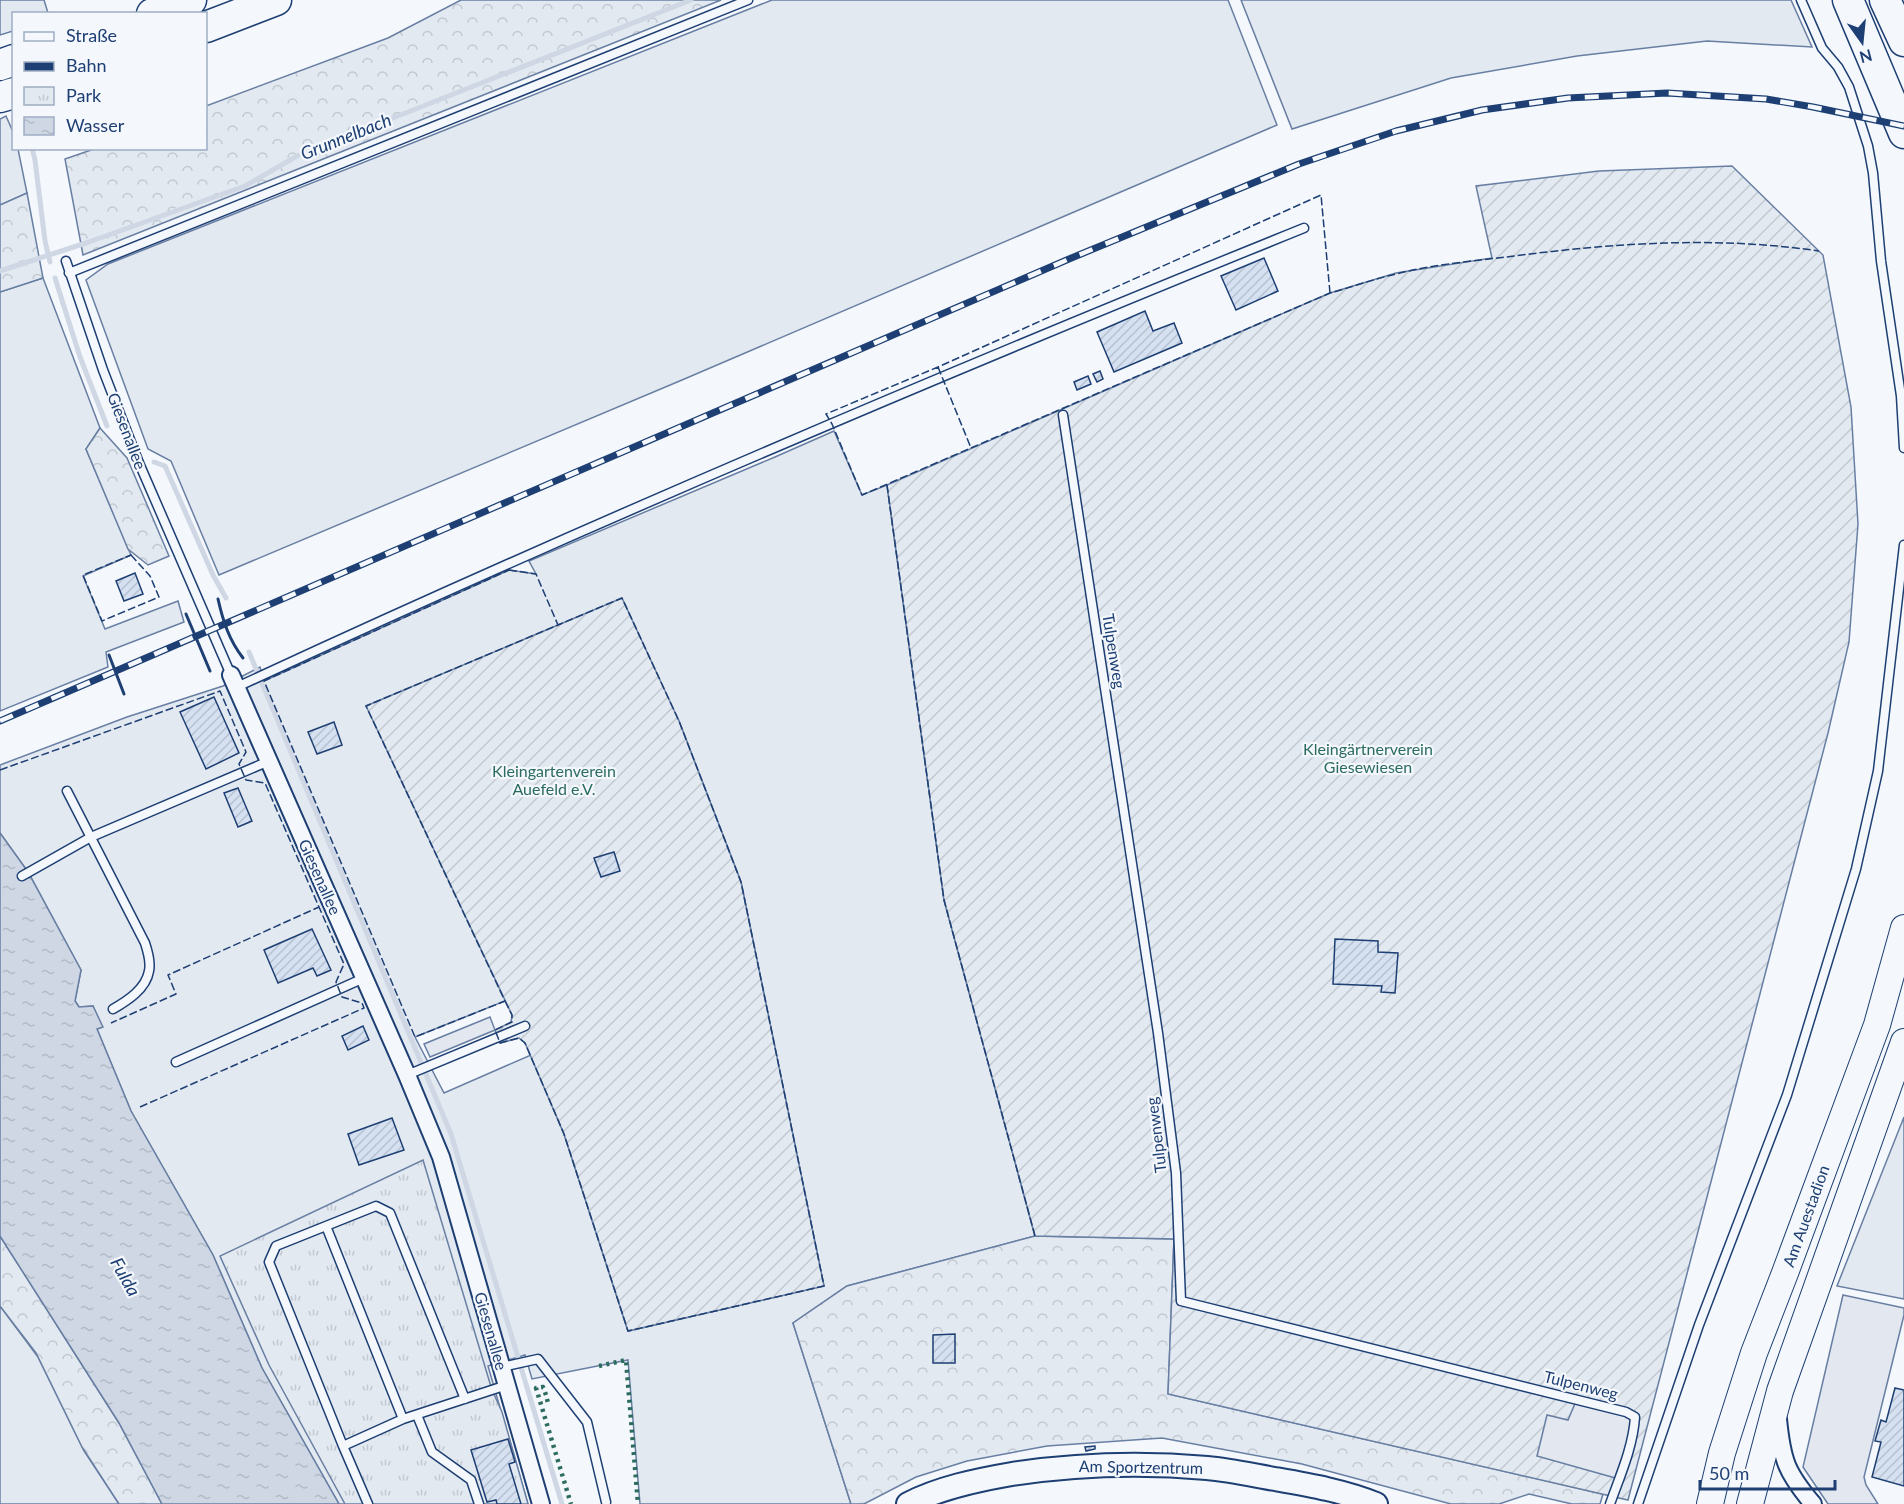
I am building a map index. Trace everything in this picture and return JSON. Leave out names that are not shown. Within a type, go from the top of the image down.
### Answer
[{"type":"highway","points":[[158,12],[191,0]]},
{"type":"highway","points":[[207,27],[276,0]]},
{"type":"highway","points":[[1848,0],[1904,133]]},
{"type":"highway","points":[[1885,0],[1904,41]]},
{"type":"main road","name":"Am Auestadion","points":[[1709,1501],[1754,1353],[1877,1025],[1904,928]]},
{"type":"main road","name":"Am Auestadion","points":[[1750,1504],[1780,1391],[1904,1042]]},
{"type":"street","name":"Giesenallee","points":[[240,681],[269,761],[364,978],[412,1073],[507,1366],[507,1385],[541,1504]]},
{"type":"street","points":[[1780,1391],[1778,1419],[1784,1463],[1813,1504]]},
{"type":"street","name":"Am Sportzentrum","points":[[908,1504],[924,1496],[987,1478],[1055,1467],[1116,1463],[1209,1468],[1305,1485],[1376,1504]]},
{"type":"lane","points":[[69,273],[748,0]]},
{"type":"lane","points":[[1801,0],[1822,48],[1838,67],[1849,87],[1868,146],[1873,173],[1881,261],[1901,396],[1904,448]]},
{"type":"lane","points":[[240,681],[265,674],[540,548],[1084,317],[1304,228]]},
{"type":"lane","name":"Giesenallee","points":[[66,261],[139,463],[240,681]]},
{"type":"lane","name":"Tulpenweg","points":[[1063,415],[1158,1033],[1176,1173],[1181,1301],[1626,1412],[1635,1417],[1634,1426],[1610,1504]]},
{"type":"lane","points":[[1638,1504],[1700,1325],[1787,1095],[1856,869],[1878,771],[1904,545]]},
{"type":"lane","points":[[22,876],[91,837],[269,761]]},
{"type":"lane","points":[[68,791],[146,943],[149,972],[144,982],[127,1000],[113,1009]]},
{"type":"lane","points":[[176,1062],[364,978]]},
{"type":"lane","points":[[412,1073],[525,1026]]},
{"type":"lane","points":[[368,1504],[269,1262],[276,1246],[376,1206],[390,1213],[465,1399]]},
{"type":"lane","points":[[326,1226],[404,1419]]},
{"type":"lane","points":[[507,1366],[538,1359],[587,1422],[606,1502]]},
{"type":"lane","points":[[343,1446],[404,1419],[507,1385]]},
{"type":"lane","points":[[417,1415],[432,1452],[471,1480],[479,1504]]},
{"type":"green space","points":[[0,0],[44,0],[48,12],[12,12],[12,31],[0,35]]},
{"type":"green space","points":[[461,0],[721,0],[83,255],[65,159],[91,150],[207,150],[207,106],[388,38]]},
{"type":"green space","points":[[772,0],[1228,0],[1277,125],[219,575],[171,461],[148,449],[86,280],[108,264]]},
{"type":"green space","points":[[1241,0],[1791,0],[1812,47],[1707,41],[1577,56],[1451,78],[1292,129]]},
{"type":"green space","points":[[6,116],[12,130],[12,150],[18,150],[27,193],[0,205],[0,119]]},
{"type":"green space","name":"Kleingärtnerverein Giesewiesen","points":[[1732,166],[1823,255],[1851,407],[1858,524],[1849,642],[1828,733],[1628,1500],[1168,1394],[1174,1239],[1035,1236],[944,900],[887,485],[1330,293],[1396,273],[1492,258],[1476,186],[1599,171]]},
{"type":"green space","points":[[27,193],[43,278],[0,292],[0,205]]},
{"type":"green space","points":[[43,278],[100,428],[86,449],[131,555],[83,576],[105,629],[178,601],[184,622],[106,652],[108,667],[0,711],[0,292]]},
{"type":"green space","points":[[100,428],[127,458],[169,556],[148,565],[128,549],[86,449]]},
{"type":"green space","points":[[834,431],[862,495],[887,485],[944,900],[1035,1236],[847,1286],[793,1323],[851,1504],[640,1504],[628,1360],[532,1379],[525,1355],[488,1366],[528,1504],[339,1504],[262,1368],[213,1255],[131,1111],[97,1029],[102,1027],[93,1006],[79,1007],[75,1001],[81,970],[28,872],[0,833],[0,765],[127,717],[223,686],[260,667],[264,681],[509,570],[536,574],[529,561]],"holes":[[[679,721],[741,882],[824,1286],[628,1331],[564,1134],[531,1055],[444,1093],[415,1037],[505,1001]]]},
{"type":"green space","name":"Kleingartenverein Auefeld e.V.","points":[[622,598],[679,721],[741,882],[824,1286],[628,1331],[564,1134],[525,1043],[519,1038],[500,1043],[495,1030],[511,1022],[512,1015],[366,706]]},
{"type":"green space","points":[[1904,1117],[1904,1299],[1837,1286]]},
{"type":"green space","points":[[423,1160],[492,1390],[502,1412],[528,1504],[345,1504],[269,1365],[220,1256]]},
{"type":"green space","points":[[0,1236],[119,1423],[162,1504],[119,1504],[82,1447],[36,1353],[0,1306]]},
{"type":"green space","points":[[1035,1236],[1174,1239],[1168,1394],[1603,1494],[1600,1504],[1572,1504],[1529,1494],[1499,1504],[1451,1504],[1302,1464],[1162,1438],[1047,1446],[967,1461],[916,1477],[864,1504],[851,1504],[793,1323],[847,1286]]},
{"type":"green space","points":[[0,1306],[38,1357],[84,1451],[119,1504],[0,1504]]},
{"type":"shaded area","points":[[490,1017],[495,1030],[430,1057],[424,1044]]},
{"type":"shaded area","points":[[1843,1295],[1904,1308],[1864,1477],[1866,1485],[1878,1504],[1828,1504],[1803,1467]]},
{"type":"shaded area","points":[[1577,1399],[1635,1417],[1619,1479],[1537,1456],[1547,1415],[1568,1420]]},
{"type":"water","name":"Fulda","points":[[0,833],[28,872],[81,970],[75,1001],[79,1007],[93,1006],[103,1027],[97,1029],[131,1111],[213,1255],[262,1368],[339,1504],[162,1504],[119,1423],[0,1236]]},
{"type":"building","points":[[1264,258],[1278,291],[1236,310],[1221,276]]},
{"type":"building","points":[[1145,311],[1153,331],[1174,323],[1182,343],[1114,372],[1097,332]]},
{"type":"building","points":[[1100,371],[1103,379],[1097,382],[1093,374]]},
{"type":"building","points":[[1088,376],[1091,384],[1077,390],[1074,382]]},
{"type":"building","points":[[135,573],[143,594],[124,601],[116,581]]},
{"type":"building","points":[[214,697],[239,753],[206,769],[180,712]]},
{"type":"building","points":[[334,722],[342,745],[317,754],[308,732]]},
{"type":"building","points":[[238,788],[252,821],[238,827],[224,793]]},
{"type":"building","points":[[614,852],[620,871],[601,877],[594,858]]},
{"type":"building","points":[[312,929],[331,970],[317,976],[313,968],[278,983],[264,950]]},
{"type":"building","points":[[1335,939],[1378,941],[1378,952],[1398,953],[1395,993],[1381,992],[1382,986],[1333,984]]},
{"type":"building","points":[[363,1026],[369,1040],[348,1050],[342,1036]]},
{"type":"building","points":[[392,1118],[404,1150],[359,1165],[348,1134]]},
{"type":"building","points":[[955,1334],[955,1363],[933,1363],[933,1335]]},
{"type":"building","points":[[1895,1388],[1904,1390],[1904,1486],[1872,1477],[1881,1442],[1875,1441],[1881,1420],[1886,1422]]},
{"type":"building","points":[[508,1439],[515,1462],[509,1464],[521,1504],[497,1504],[496,1500],[487,1502],[471,1450]]},
{"type":"building","points":[[1095,1446],[1095,1449],[1086,1451],[1085,1447]]},
{"type":"waterway","name":"Grunnelbach","points":[[0,271],[245,186],[297,156],[691,0]]},
{"type":"waterway","points":[[32,150],[50,262]]},
{"type":"waterway","points":[[55,278],[80,357],[107,426]]},
{"type":"waterway","points":[[154,462],[165,466],[213,575],[226,598]]},
{"type":"waterway","points":[[249,652],[451,1134],[562,1504]]},
{"type":"railway","points":[[0,721],[1069,259],[1299,164],[1396,131],[1482,110],[1568,98],[1667,93],[1766,99],[1904,126]]},
{"type":"hedge","points":[[599,1366],[626,1360],[638,1504]]},
{"type":"hedge","points":[[546,1395],[543,1387],[536,1388],[571,1504]]},
{"type":"hedge","points":[[547,1399],[548,1403]]},
{"type":"fence","points":[[1330,293],[1321,195],[938,367],[826,414],[862,495],[1330,293],[1388,276],[1455,263],[1552,251],[1628,245],[1743,244],[1819,251]]},
{"type":"fence","points":[[938,367],[971,448]]},
{"type":"fence","points":[[887,485],[944,900],[1035,1236]]},
{"type":"fence","points":[[131,555],[150,576],[159,597],[102,621],[83,575],[131,555]]},
{"type":"fence","points":[[509,570],[536,574],[558,625],[366,706],[505,1001],[415,1037],[264,681],[509,570]]},
{"type":"fence","points":[[505,1001],[512,1015],[512,1022],[495,1030],[500,1043],[519,1038],[525,1043],[564,1134],[628,1331],[824,1286],[741,882],[679,721],[622,598],[558,625]]},
{"type":"fence","points":[[0,770],[220,691],[246,752],[239,764],[246,780],[265,783],[319,907],[168,975],[176,994],[111,1023]]},
{"type":"fence","points":[[140,1107],[364,1008],[362,1003],[342,997],[336,982],[344,964],[319,907]]},
{"type":"wall","points":[[218,599],[227,630],[243,658]]},
{"type":"wall","points":[[186,614],[210,671]]},
{"type":"wall","points":[[109,655],[124,694]]}]
